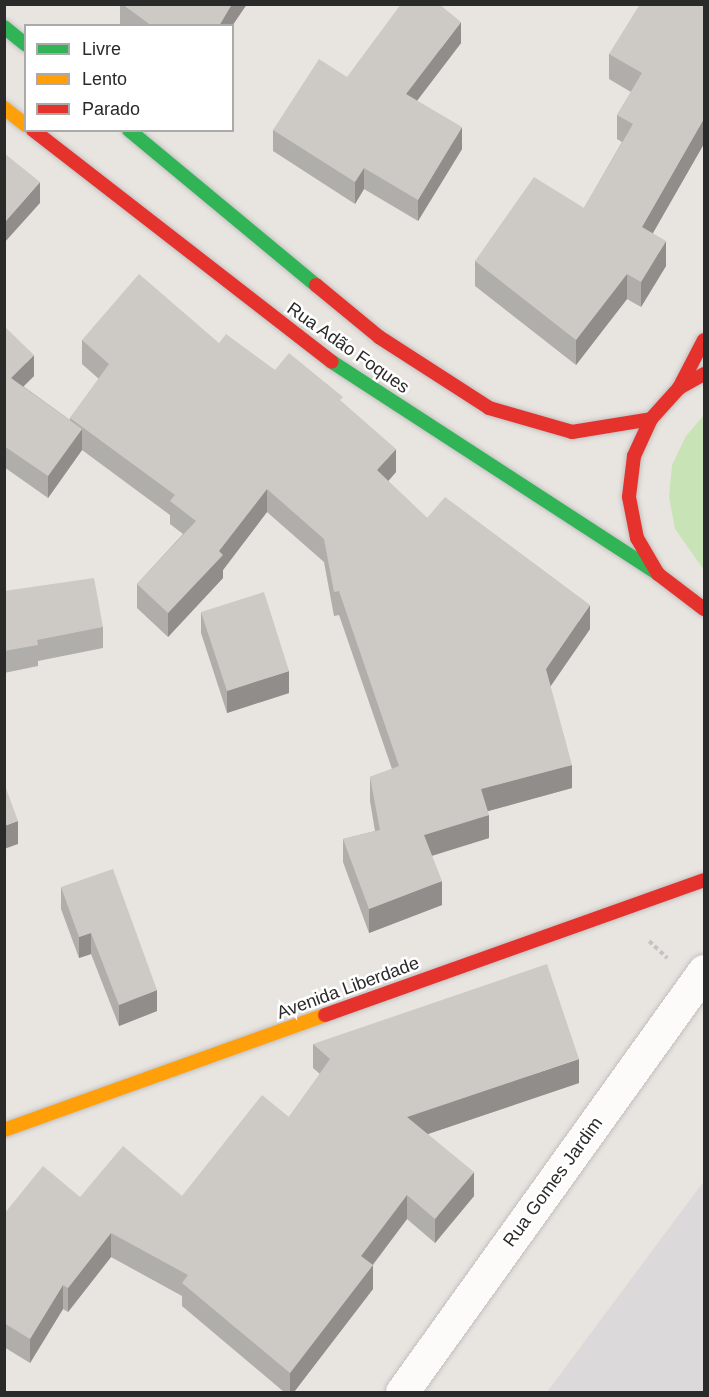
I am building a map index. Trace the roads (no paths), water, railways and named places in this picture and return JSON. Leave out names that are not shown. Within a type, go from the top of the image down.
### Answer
[{"type":"main road","points":[[4,27],[24,43]]},
{"type":"main road","points":[[4,108],[24,123]]},
{"type":"main road","name":"Rua Adão Foques","points":[[36,132],[313,349],[658,574]]},
{"type":"main road","name":"Rua Adão Foques","points":[[131,132],[379,337],[489,408],[572,432],[651,418]]},
{"type":"main road","points":[[705,340],[679,388],[651,418],[634,456],[630,498],[637,538],[658,574],[705,614]]},
{"type":"main road","points":[[679,388],[705,374]]},
{"type":"main road","points":[[689,602],[705,609]]},
{"type":"main road","name":"Avenida Liberdade","points":[[4,1131],[705,880]]},
{"type":"street","name":"Rua Gomes Jardim","points":[[402,1392],[700,977]]}]
